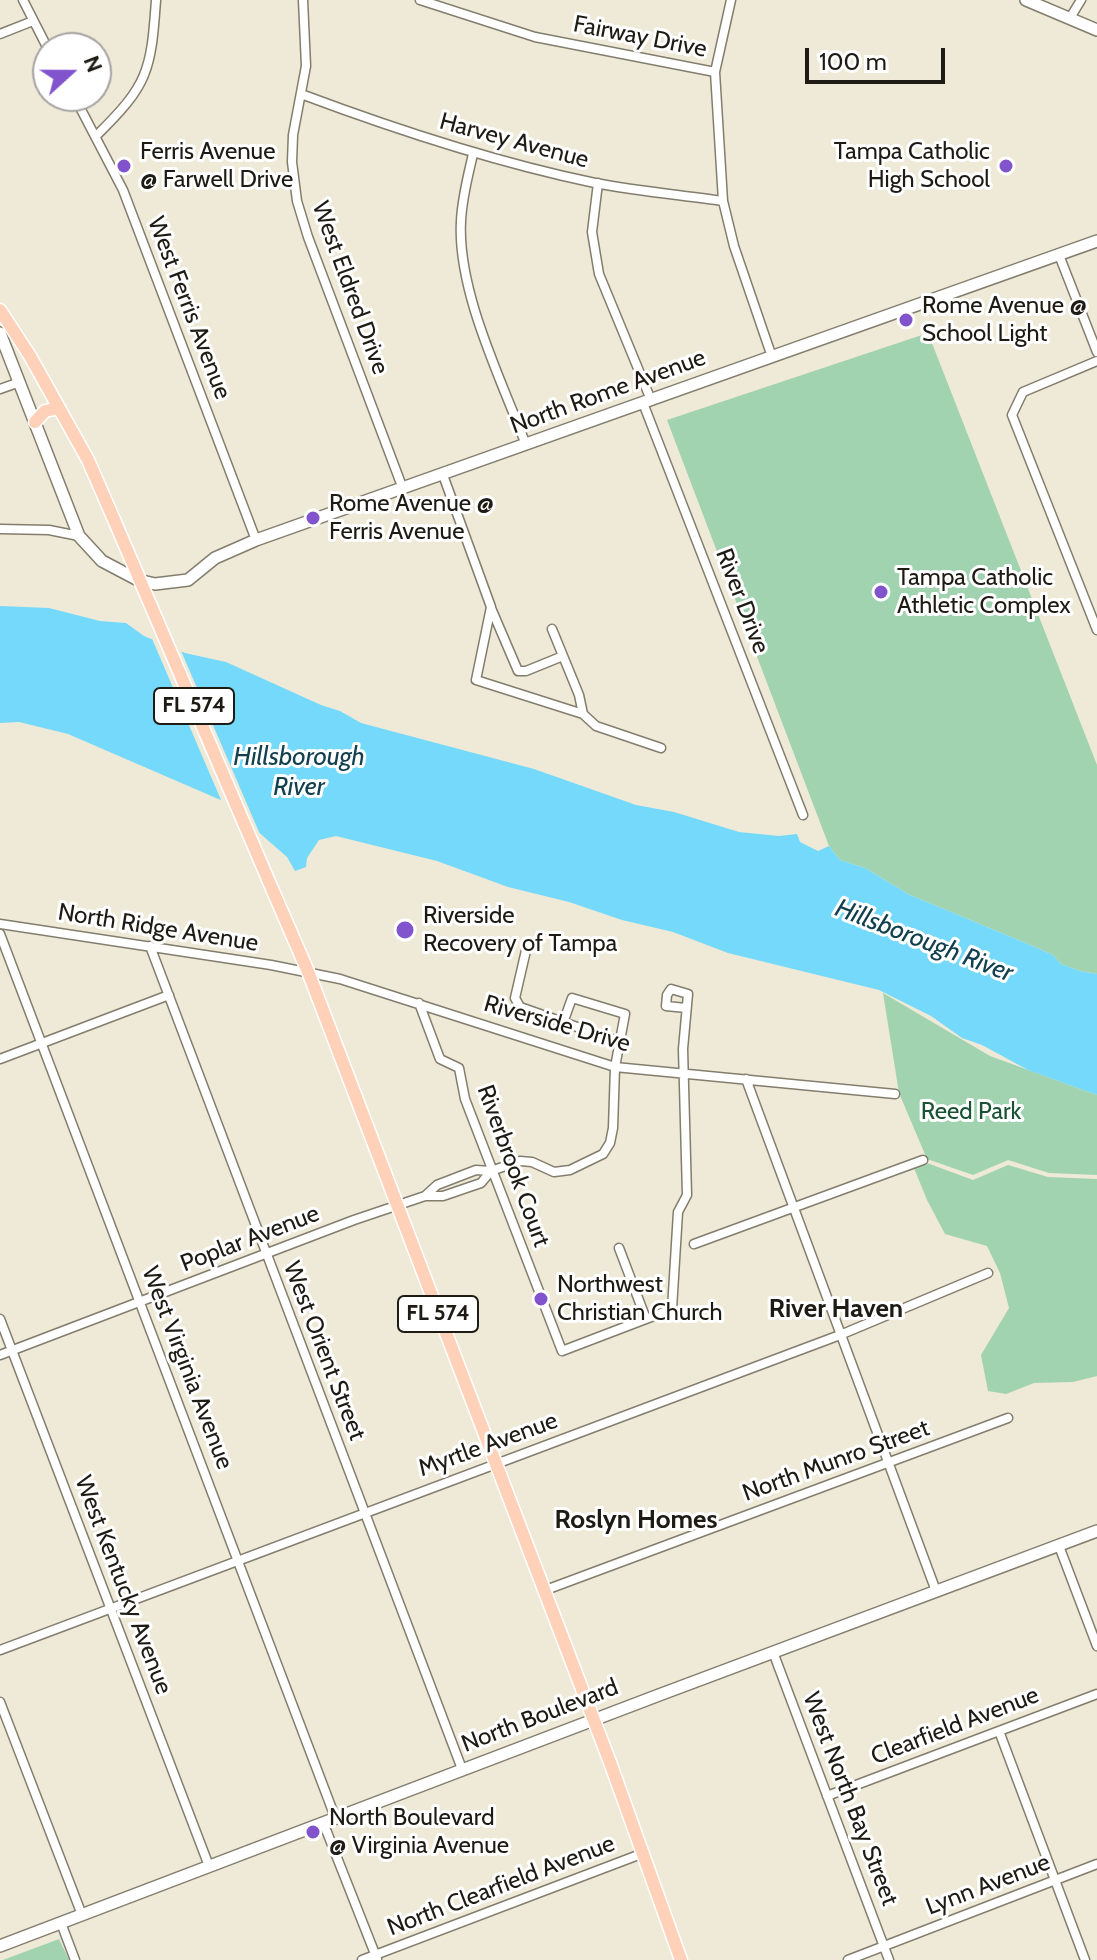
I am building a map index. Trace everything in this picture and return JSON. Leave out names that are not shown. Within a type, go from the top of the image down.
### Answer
[{"type":"main road","name":"FL 574","points":[[1,317],[14,330],[88,460],[309,974],[681,1960]]},
{"type":"main road","points":[[35,422],[45,411],[59,408]]},
{"type":"street","points":[[23,0],[39,32]]},
{"type":"street","points":[[96,136],[125,108],[145,78],[153,52],[156,0]]},
{"type":"street","name":"West Eldred Drive","points":[[303,0],[307,50],[293,135],[292,162],[301,218],[403,489]]},
{"type":"street","name":"Fairway Drive","points":[[420,0],[535,37],[715,72]]},
{"type":"street","points":[[731,0],[715,72],[723,201],[734,246],[772,357]]},
{"type":"street","points":[[1026,0],[1097,30]]},
{"type":"street","points":[[1070,18],[1081,0]]},
{"type":"street","points":[[0,34],[33,21]]},
{"type":"street","name":"Harvey Avenue","points":[[301,94],[385,126],[473,154],[598,183],[723,201]]},
{"type":"street","name":"West Ferris Avenue","points":[[83,112],[123,190],[256,540]]},
{"type":"street","points":[[473,154],[463,202],[462,248],[471,300],[526,445]]},
{"type":"street","name":"River Drive","points":[[598,183],[592,232],[599,274],[803,815]]},
{"type":"street","name":"North Rome Avenue","points":[[79,536],[102,561],[138,580],[155,584],[188,580],[215,558],[256,540],[1097,241]]},
{"type":"street","points":[[1059,255],[1097,352]]},
{"type":"street","points":[[0,333],[79,536]]},
{"type":"street","points":[[1097,361],[1023,392],[1012,415],[1097,630]]},
{"type":"street","points":[[0,389],[20,382]]},
{"type":"street","points":[[443,475],[518,671],[526,671],[563,656]]},
{"type":"street","points":[[0,529],[49,530],[79,536]]},
{"type":"street","points":[[491,607],[476,680],[583,714],[596,726],[661,748]]},
{"type":"street","points":[[552,629],[583,714]]},
{"type":"street","name":"North Ridge Avenue","points":[[0,924],[271,965],[309,974]]},
{"type":"street","name":"West Virginia Avenue","points":[[0,934],[239,1560],[376,1958]]},
{"type":"street","name":"West Orient Street","points":[[150,946],[462,1769]]},
{"type":"street","points":[[527,946],[515,998],[520,1007],[563,1023],[620,1042],[625,1014],[572,998],[563,1023]]},
{"type":"street","name":"Riverside Drive","points":[[309,974],[340,979],[419,1003],[615,1067],[895,1094]]},
{"type":"street","points":[[0,1059],[169,995]]},
{"type":"street","name":"Riverbrook Court","points":[[419,1003],[440,1059],[459,1068],[465,1099],[491,1171],[562,1351],[646,1319]]},
{"type":"street","points":[[619,1248],[646,1319],[672,1309],[678,1212],[687,1195],[686,1008]]},
{"type":"street","name":"Poplar Avenue","points":[[0,1355],[425,1196],[437,1185],[476,1170],[491,1171],[520,1161],[532,1162],[554,1172],[570,1170],[603,1154],[610,1143],[613,1128],[615,1067],[620,1042]]},
{"type":"street","points":[[746,1079],[936,1591]]},
{"type":"street","points":[[694,1244],[923,1160]]},
{"type":"street","name":"Myrtle Avenue","points":[[0,1650],[840,1335],[988,1273]]},
{"type":"street","name":"West Kentucky Avenue","points":[[0,1319],[209,1866]]},
{"type":"street","name":"North Munro Street","points":[[543,1591],[1008,1418]]},
{"type":"street","name":"North Boulevard","points":[[0,1946],[1097,1531]]},
{"type":"street","points":[[1059,1546],[1097,1646]]},
{"type":"street","name":"West North Bay Street","points":[[773,1652],[889,1960]]},
{"type":"street","name":"Clearfield Avenue","points":[[827,1796],[1097,1694]]},
{"type":"street","points":[[0,1702],[82,1915]]},
{"type":"street","points":[[999,1731],[1085,1960]]},
{"type":"street","name":"North Clearfield Avenue","points":[[376,1958],[641,1854]]},
{"type":"street","name":"Lynn Avenue","points":[[848,1960],[1097,1864]]},
{"type":"street","points":[[61,1923],[75,1960]]},
{"type":"street","points":[[362,1960],[376,1958]]},
{"type":"green space","name":"Tampa Catholic Athletic Complex","points":[[928,333],[1097,765],[1097,974],[1061,964],[1053,955],[910,895],[865,868],[840,860],[829,846],[667,420]]},
{"type":"green space","name":"Reed Park","points":[[883,993],[990,1056],[1097,1095],[1097,1175],[1049,1173],[1008,1160],[973,1175],[927,1159],[899,1093]]},
{"type":"green space","points":[[927,1163],[973,1180],[1008,1165],[1048,1177],[1097,1179],[1097,1376],[1073,1382],[1034,1383],[1006,1394],[988,1391],[981,1355],[1009,1308],[1000,1273],[987,1246],[945,1234],[914,1168]]},
{"type":"green space","points":[[59,1939],[69,1960],[3,1960]]},
{"type":"water","name":"Hillsborough River","points":[[0,606],[49,608],[100,621],[126,623],[144,636],[185,653],[226,662],[361,723],[534,769],[636,805],[674,812],[739,832],[779,836],[797,834],[800,842],[818,851],[829,846],[840,860],[865,868],[910,895],[1053,955],[1061,964],[1097,974],[1097,1095],[1028,1070],[982,1045],[962,1038],[931,1016],[879,990],[728,953],[673,932],[508,887],[437,861],[336,836],[319,840],[307,858],[306,867],[295,871],[287,857],[223,801],[68,734],[19,722],[0,723]]},
{"type":"pier","points":[[150,634],[179,646],[262,839],[224,807]]},
{"type":"place","name":"Ferris Avenue @ Farwell Drive","points":[[124,166]]},
{"type":"place","name":"Tampa Catholic High School","points":[[1006,166]]},
{"type":"place","name":"Rome Avenue @ School Light","points":[[906,320]]},
{"type":"place","name":"Rome Avenue @ Ferris Avenue","points":[[313,518]]},
{"type":"place","name":"Tampa Catholic Athletic Complex","points":[[881,592]]},
{"type":"place","name":"Riverside Recovery of Tampa","points":[[405,930]]},
{"type":"place","name":"Northwest Christian Church","points":[[541,1299]]},
{"type":"place","name":"North Boulevard @ Virginia Avenue","points":[[313,1832]]},
{"type":"district","name":"River Haven","points":[[836,1309]]},
{"type":"district","name":"Roslyn Homes","points":[[636,1520]]}]
